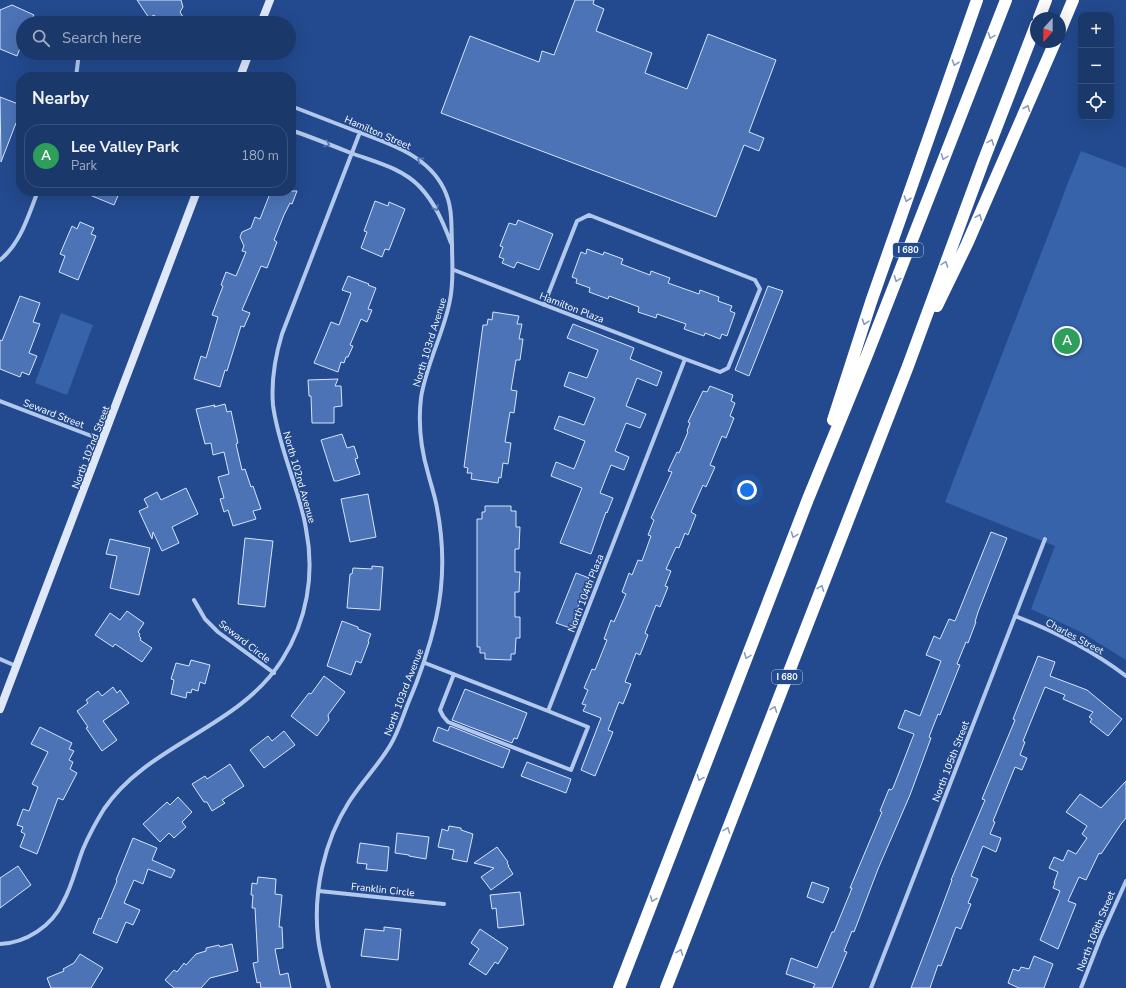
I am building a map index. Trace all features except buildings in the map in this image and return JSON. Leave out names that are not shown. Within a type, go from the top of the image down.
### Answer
[{"type":"highway","points":[[808,499],[871,302],[977,0]]},
{"type":"highway","name":"I 680","points":[[619,988],[808,499],[867,355],[1006,0]]},
{"type":"highway","points":[[1041,12],[1046,0]]},
{"type":"highway","points":[[1066,17],[1073,0]]},
{"type":"highway","name":"I 680","points":[[666,988],[908,366],[980,170],[1030,41]]},
{"type":"highway","points":[[908,366],[967,244],[1052,48]]},
{"type":"main road","points":[[264,16],[270,0]]},
{"type":"main road","points":[[242,72],[247,60]]},
{"type":"main road","name":"North 102nd Street","points":[[0,709],[195,196]]},
{"type":"street","points":[[77,72],[78,60]]},
{"type":"street","name":"Hamilton Street","points":[[296,108],[360,132],[409,153],[425,164],[444,188],[452,222],[452,245]]},
{"type":"street","points":[[296,132],[386,165],[407,175],[420,186],[441,217],[452,245]]},
{"type":"street","name":"North 102nd Avenue","points":[[0,944],[17,941],[30,936],[44,927],[56,914],[64,901],[83,850],[94,826],[106,806],[126,783],[153,761],[236,709],[251,697],[274,673],[289,648],[300,624],[308,594],[310,565],[302,510],[276,420],[273,392],[274,366],[282,334],[360,132]]},
{"type":"street","points":[[0,260],[10,250],[22,233],[36,196]]},
{"type":"street","name":"Hamilton Plaza","points":[[454,270],[544,305],[720,372],[728,368],[760,289],[755,280],[588,215],[577,221],[544,305]]},
{"type":"street","name":"North 103rd Avenue","points":[[329,988],[318,938],[317,909],[327,851],[334,831],[351,798],[378,764],[391,744],[425,663],[439,599],[442,559],[437,510],[423,452],[420,416],[423,386],[442,331],[450,300],[454,270],[452,245]]},
{"type":"street","name":"North 104th Plaza","points":[[548,711],[685,359]]},
{"type":"street","name":"Seward Street","points":[[0,401],[103,441]]},
{"type":"street","name":"North 105th Street","points":[[871,988],[1044,539]]},
{"type":"street","name":"Seward Circle","points":[[194,600],[205,619],[218,632],[274,673]]},
{"type":"street","name":"Charles Street","points":[[1015,616],[1072,641],[1092,652],[1126,676]]},
{"type":"street","points":[[0,659],[16,666]]},
{"type":"street","points":[[425,663],[454,674],[588,727],[571,770],[448,722],[440,710],[454,674]]},
{"type":"street","name":"North 106th Street","points":[[1081,988],[1121,889],[1126,881]]},
{"type":"street","name":"Franklin Circle","points":[[319,891],[444,904]]},
{"type":"shaded area","points":[[1081,151],[1126,168],[1126,660],[1081,632],[1031,609],[1055,546],[945,502]]},
{"type":"shaded area","points":[[61,313],[93,325],[67,395],[35,383]]},
{"type":"place","name":"Lee Valley Park","points":[[1067,341]]}]
